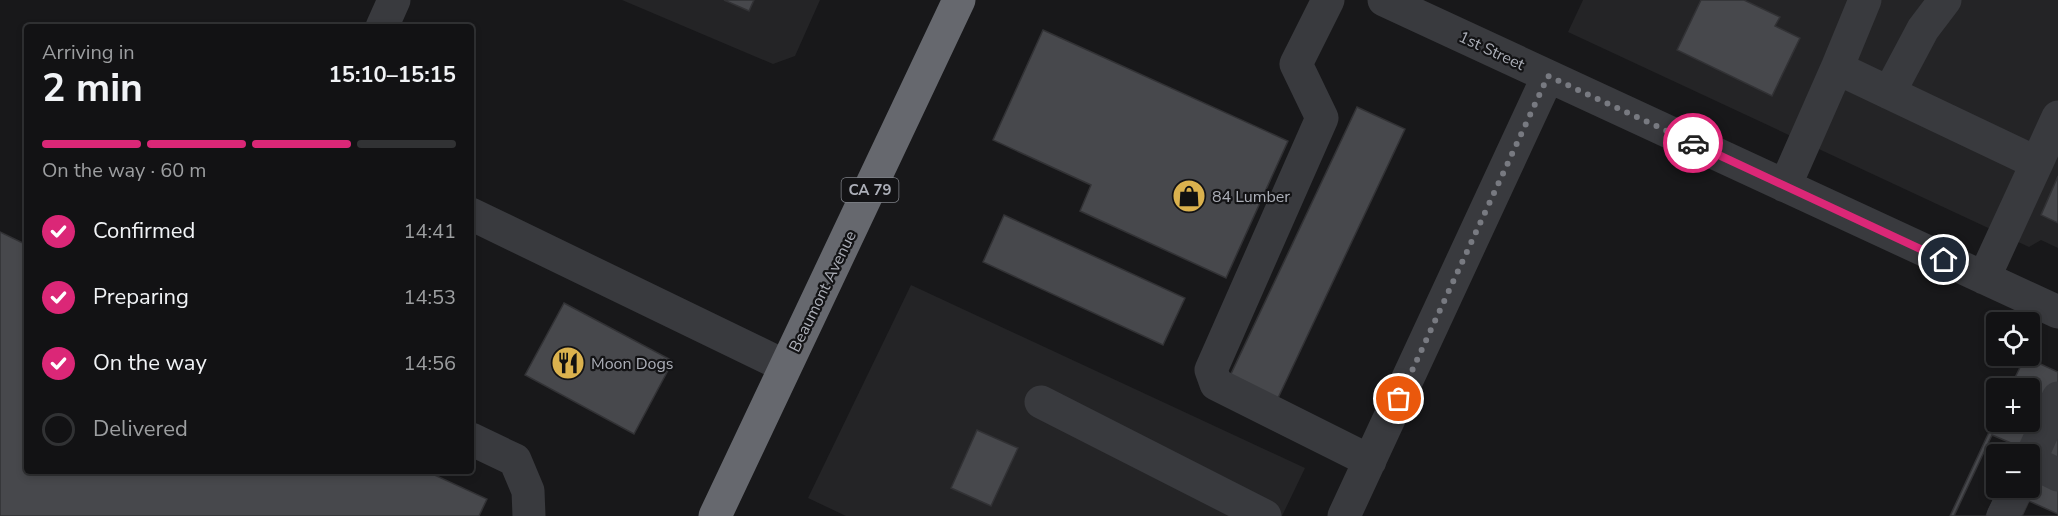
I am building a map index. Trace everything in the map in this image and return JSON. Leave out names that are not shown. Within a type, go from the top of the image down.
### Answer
[{"type":"highway","name":"Beaumont Avenue","points":[[715,516],[959,0]]},
{"type":"street","points":[[383,24],[394,0]]},
{"type":"street","points":[[1328,0],[1296,64],[1322,118],[1210,370],[1216,384],[1370,461]]},
{"type":"street","name":"1st Street","points":[[1384,0],[2058,312]]},
{"type":"street","points":[[1785,186],[1838,68],[1865,0]]},
{"type":"street","points":[[1889,93],[1923,29],[1945,0]]},
{"type":"street","points":[[1838,68],[2037,163]]},
{"type":"street","points":[[1344,516],[1548,76]]},
{"type":"street","points":[[1984,278],[2058,117]]},
{"type":"street","points":[[474,215],[785,366]]},
{"type":"street","points":[[2037,444],[2058,398]]},
{"type":"street","points":[[1041,402],[1265,516]]},
{"type":"street","points":[[474,440],[515,460],[528,490],[529,516]]},
{"type":"street","points":[[2040,465],[2058,475]]},
{"type":"street","points":[[2003,516],[2012,498]]},
{"type":"shaded area","points":[[622,0],[820,0],[795,56],[773,64]]},
{"type":"shaded area","points":[[1583,0],[2058,0],[2058,248],[2041,240],[2029,247],[1568,32]]},
{"type":"shaded area","points":[[911,285],[1305,468],[1282,516],[846,516],[808,498]]},
{"type":"building","points":[[724,0],[754,0],[749,11]]},
{"type":"building","points":[[1701,0],[1744,0],[1780,17],[1775,26],[1800,38],[1772,96],[1677,50]]},
{"type":"building","points":[[1043,30],[1288,141],[1226,278],[1080,211],[1091,185],[993,140]]},
{"type":"building","points":[[1357,107],[1405,129],[1278,398],[1230,376]]},
{"type":"building","points":[[2058,176],[2058,223],[2041,215]]},
{"type":"building","points":[[1004,215],[1185,298],[1163,345],[983,262]]},
{"type":"building","points":[[0,232],[24,244],[24,474],[433,474],[487,499],[479,516],[0,516]]},
{"type":"building","points":[[564,303],[673,361],[634,434],[525,375]]},
{"type":"building","points":[[2040,364],[2058,372],[2058,516],[1950,516],[1989,432],[2040,432],[2040,378],[2015,378],[2021,366],[2040,366]]},
{"type":"building","points":[[977,430],[1018,448],[991,506],[951,488]]},
{"type":"building","points":[[1992,435],[2013,444],[1988,444]]},
{"type":"building","points":[[1986,448],[1986,498],[1994,498],[1986,516],[1954,516]]},
{"type":"building","points":[[2029,501],[2058,514],[2058,516],[2022,516]]},
{"type":"way so far","points":[[1399,399],[1548,76],[1693,143]]},
{"type":"place","name":"84 Lumber","points":[[1189,196]]},
{"type":"place","name":"Moon Dogs","points":[[568,363]]},
{"type":"route","points":[[1693,143],[1944,260]]}]
